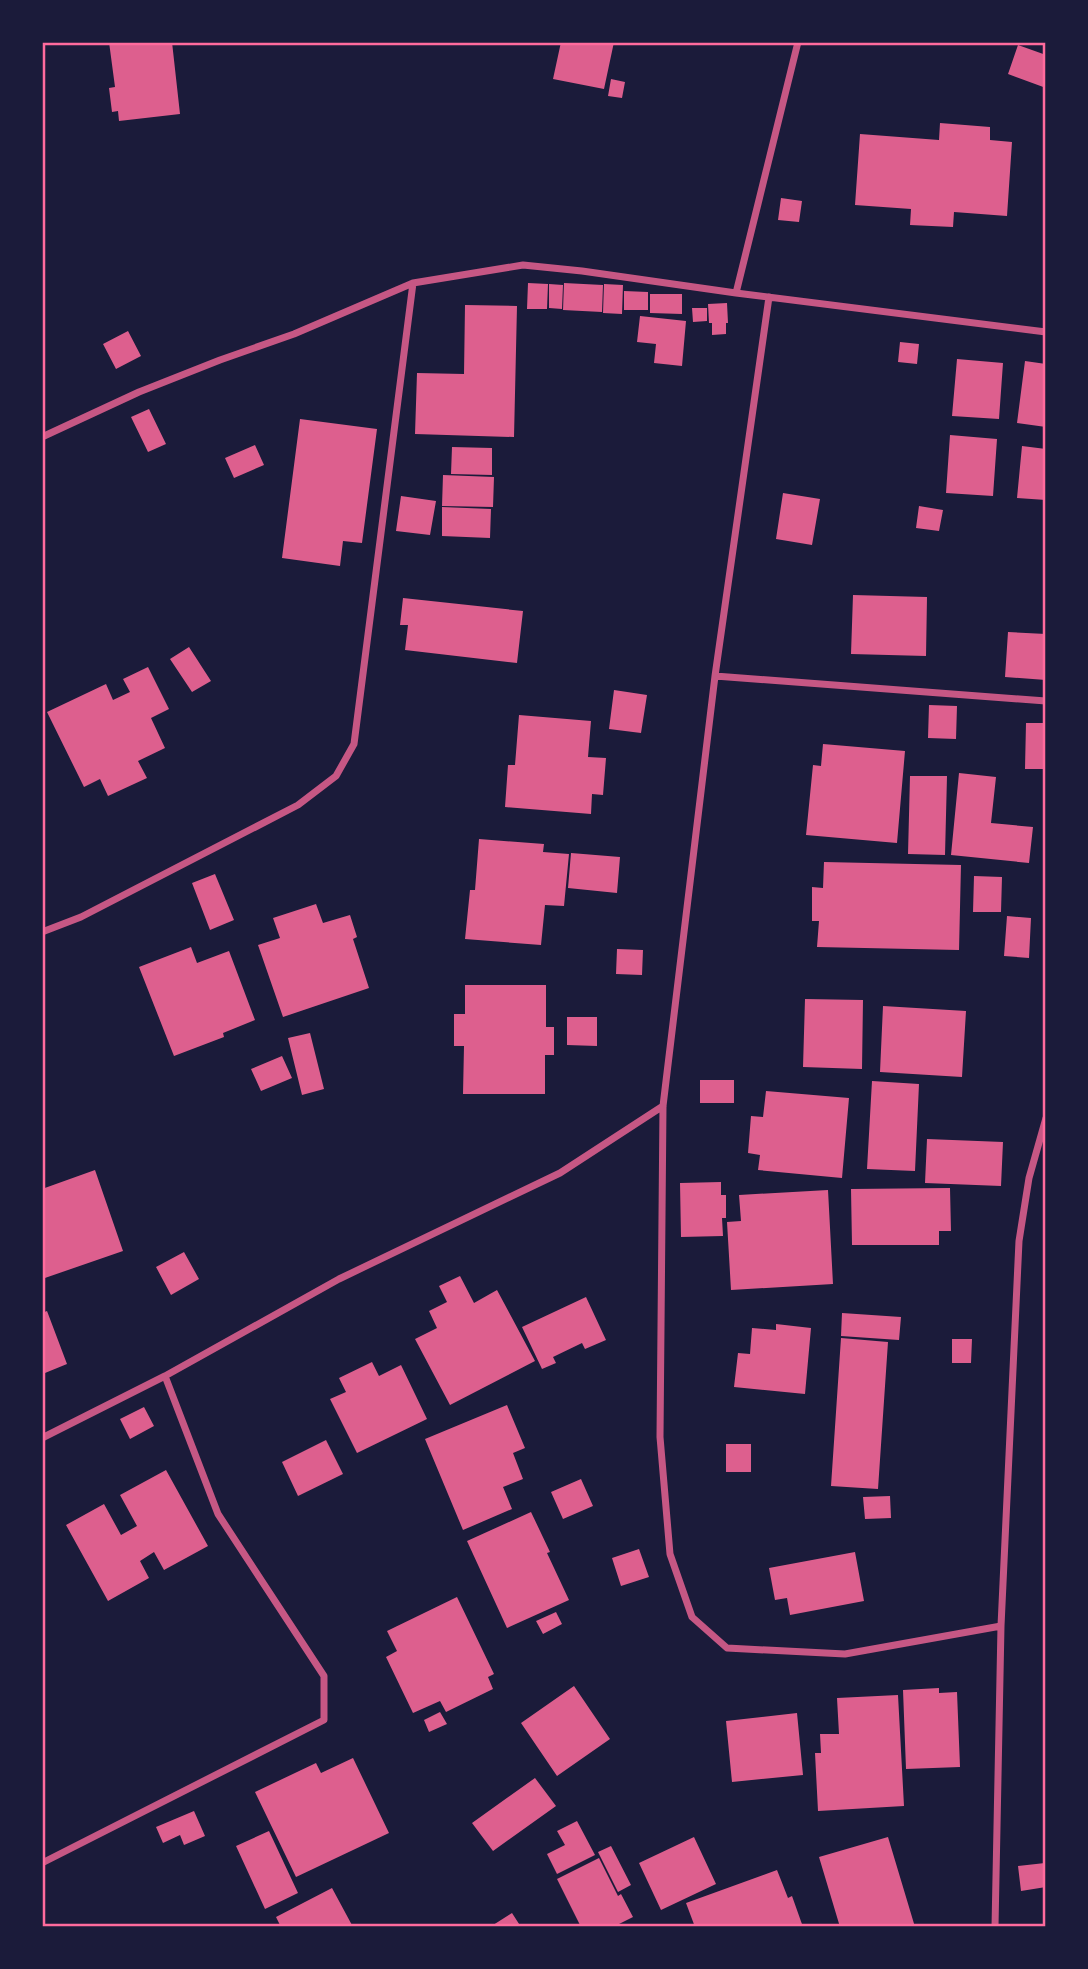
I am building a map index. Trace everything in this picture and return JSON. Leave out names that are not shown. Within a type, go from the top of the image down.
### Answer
[{"type":"street","points":[[736,293],[798,42]]},
{"type":"street","points":[[42,437],[139,392],[294,334],[413,283],[523,265],[1046,332]]},
{"type":"street","points":[[42,932],[81,917],[298,805],[336,776],[354,744],[413,283]]},
{"type":"street","points":[[769,297],[715,677],[663,1106],[660,1437],[670,1554],[692,1617],[727,1648],[845,1654],[1001,1626]]},
{"type":"street","points":[[715,677],[1046,701]]},
{"type":"street","points":[[42,1438],[165,1376],[339,1279],[560,1172],[663,1106]]},
{"type":"street","points":[[995,1927],[1001,1626],[1019,1241],[1029,1178],[1046,1118]]},
{"type":"street","points":[[42,1863],[324,1720],[324,1676],[218,1514],[165,1376]]},
{"type":"building","points":[[109,42],[172,42],[180,114],[119,121],[118,111],[112,112],[109,88],[115,87]]},
{"type":"building","points":[[561,42],[614,42],[604,89],[553,79]]},
{"type":"building","points":[[1018,45],[1046,55],[1046,88],[1008,74]]},
{"type":"building","points":[[611,79],[625,82],[622,98],[608,96]]},
{"type":"building","points":[[940,123],[990,127],[990,140],[1012,142],[1007,216],[954,212],[953,227],[910,225],[911,209],[855,205],[860,134],[939,140]]},
{"type":"building","points":[[781,198],[802,201],[799,222],[778,220]]},
{"type":"building","points":[[528,283],[548,284],[547,309],[527,309]]},
{"type":"building","points":[[564,283],[603,285],[602,312],[563,310]]},
{"type":"building","points":[[549,284],[563,285],[562,309],[549,308]]},
{"type":"building","points":[[604,284],[623,285],[622,314],[603,313]]},
{"type":"building","points":[[624,291],[648,292],[648,310],[624,310]]},
{"type":"building","points":[[650,294],[682,294],[682,314],[650,313]]},
{"type":"building","points":[[727,303],[726,334],[712,335],[708,304]]},
{"type":"building","points":[[465,305],[517,306],[514,437],[415,434],[417,373],[464,374]]},
{"type":"building","points":[[692,308],[707,308],[707,321],[693,322]]},
{"type":"building","points":[[640,316],[686,321],[682,366],[654,363],[656,344],[637,342]]},
{"type":"building","points":[[128,331],[141,356],[116,369],[103,344]]},
{"type":"building","points":[[900,342],[919,344],[917,364],[898,362]]},
{"type":"building","points":[[957,359],[1003,363],[999,419],[952,416]]},
{"type":"building","points":[[1025,361],[1046,364],[1046,427],[1017,423]]},
{"type":"building","points":[[149,409],[166,444],[148,452],[131,417]]},
{"type":"building","points":[[300,419],[377,429],[362,543],[343,541],[340,566],[282,558]]},
{"type":"building","points":[[950,435],[997,439],[993,496],[946,493]]},
{"type":"building","points":[[255,445],[264,465],[234,478],[225,458]]},
{"type":"building","points":[[1022,446],[1046,449],[1046,500],[1017,498]]},
{"type":"building","points":[[452,447],[492,448],[492,475],[451,474]]},
{"type":"building","points":[[443,475],[494,477],[493,507],[442,506]]},
{"type":"building","points":[[783,493],[820,499],[812,545],[776,539]]},
{"type":"building","points":[[401,496],[436,501],[430,535],[396,531]]},
{"type":"building","points":[[919,506],[943,510],[939,531],[916,528]]},
{"type":"building","points":[[442,507],[491,509],[490,538],[442,536]]},
{"type":"building","points":[[853,595],[927,597],[926,656],[851,654]]},
{"type":"building","points":[[403,598],[523,611],[517,663],[405,650],[408,625],[400,625]]},
{"type":"building","points":[[1008,632],[1046,634],[1046,680],[1005,677]]},
{"type":"building","points":[[189,647],[211,681],[192,692],[170,659]]},
{"type":"building","points":[[148,667],[169,709],[151,718],[165,748],[138,761],[147,778],[108,796],[100,779],[84,787],[47,712],[106,684],[113,700],[130,692],[123,679]]},
{"type":"building","points":[[614,690],[647,695],[641,733],[609,729]]},
{"type":"building","points":[[929,705],[957,706],[956,739],[928,738]]},
{"type":"building","points":[[519,715],[591,721],[588,757],[606,758],[603,795],[592,794],[591,814],[505,807],[508,765],[515,765]]},
{"type":"building","points":[[1026,723],[1046,723],[1046,769],[1025,769]]},
{"type":"building","points":[[823,744],[905,751],[897,843],[806,835],[813,765],[821,766]]},
{"type":"building","points":[[959,773],[996,777],[991,823],[1033,827],[1029,863],[951,855]]},
{"type":"building","points":[[910,776],[947,776],[945,855],[908,854]]},
{"type":"building","points":[[479,839],[544,844],[543,852],[569,854],[564,906],[545,905],[541,945],[465,939],[470,890],[475,890]]},
{"type":"building","points":[[571,853],[620,857],[617,893],[568,888]]},
{"type":"building","points":[[824,862],[961,865],[959,950],[817,947],[819,921],[812,921],[812,887],[823,888]]},
{"type":"building","points":[[215,874],[234,920],[210,930],[192,883]]},
{"type":"building","points":[[974,876],[1002,877],[1001,912],[973,912]]},
{"type":"building","points":[[316,904],[323,923],[350,915],[357,937],[353,939],[369,988],[283,1017],[258,945],[280,938],[273,918]]},
{"type":"building","points":[[1007,916],[1031,918],[1029,958],[1004,956]]},
{"type":"building","points":[[191,947],[197,963],[229,951],[255,1020],[223,1033],[224,1037],[174,1056],[139,967]]},
{"type":"building","points":[[617,949],[643,950],[642,975],[616,974]]},
{"type":"building","points":[[465,985],[546,985],[546,1027],[554,1027],[554,1055],[545,1055],[545,1094],[463,1094],[464,1046],[454,1046],[454,1014],[465,1014]]},
{"type":"building","points":[[805,999],[863,1000],[862,1069],[803,1067]]},
{"type":"building","points":[[883,1006],[966,1011],[962,1077],[880,1072]]},
{"type":"building","points":[[567,1017],[597,1017],[597,1046],[567,1045]]},
{"type":"building","points":[[310,1033],[324,1089],[302,1095],[288,1038]]},
{"type":"building","points":[[282,1056],[292,1078],[261,1091],[251,1069]]},
{"type":"building","points":[[700,1080],[734,1080],[734,1103],[700,1103]]},
{"type":"building","points":[[872,1081],[919,1084],[915,1171],[867,1169]]},
{"type":"building","points":[[766,1091],[849,1098],[842,1178],[758,1170],[760,1155],[748,1153],[751,1116],[763,1117]]},
{"type":"building","points":[[927,1139],[1003,1142],[1001,1186],[925,1183]]},
{"type":"building","points":[[95,1170],[123,1251],[42,1279],[42,1189]]},
{"type":"building","points":[[721,1182],[721,1195],[726,1195],[726,1218],[722,1218],[723,1236],[681,1237],[680,1183]]},
{"type":"building","points":[[950,1188],[951,1231],[939,1231],[939,1245],[852,1245],[851,1189]]},
{"type":"building","points":[[828,1190],[833,1284],[731,1290],[727,1222],[741,1221],[739,1195]]},
{"type":"building","points":[[184,1252],[199,1279],[171,1295],[156,1267]]},
{"type":"building","points":[[460,1276],[474,1303],[497,1290],[535,1361],[450,1405],[415,1339],[437,1328],[429,1311],[447,1302],[439,1286]]},
{"type":"building","points":[[586,1297],[606,1340],[585,1349],[582,1343],[553,1357],[556,1363],[542,1369],[522,1327]]},
{"type":"building","points":[[47,1311],[67,1364],[45,1373],[42,1366],[42,1313]]},
{"type":"building","points":[[842,1313],[901,1317],[899,1340],[841,1336]]},
{"type":"building","points":[[776,1324],[811,1328],[805,1394],[734,1387],[738,1353],[750,1354],[752,1328],[776,1330]]},
{"type":"building","points":[[841,1338],[888,1342],[878,1489],[831,1486]]},
{"type":"building","points":[[952,1339],[972,1339],[971,1363],[952,1363]]},
{"type":"building","points":[[372,1362],[379,1376],[401,1365],[427,1419],[357,1453],[330,1399],[346,1392],[339,1378]]},
{"type":"building","points":[[507,1405],[525,1448],[513,1453],[523,1479],[503,1487],[512,1509],[463,1530],[425,1439]]},
{"type":"building","points":[[144,1407],[154,1426],[130,1439],[120,1419]]},
{"type":"building","points":[[326,1440],[343,1474],[298,1496],[282,1462]]},
{"type":"building","points":[[726,1444],[751,1444],[751,1472],[726,1472]]},
{"type":"building","points":[[166,1470],[208,1546],[164,1570],[154,1552],[140,1561],[149,1578],[108,1601],[66,1525],[104,1504],[121,1535],[137,1526],[120,1495]]},
{"type":"building","points":[[581,1479],[593,1506],[563,1519],[551,1492]]},
{"type":"building","points":[[890,1496],[891,1518],[865,1519],[863,1497]]},
{"type":"building","points":[[531,1512],[569,1600],[507,1628],[467,1541]]},
{"type":"building","points":[[639,1549],[649,1577],[621,1586],[612,1558]]},
{"type":"building","points":[[855,1552],[864,1601],[790,1615],[787,1598],[775,1600],[769,1568]]},
{"type":"building","points":[[457,1597],[494,1674],[488,1677],[493,1689],[446,1712],[440,1701],[413,1713],[386,1657],[397,1651],[387,1631]]},
{"type":"building","points":[[556,1612],[562,1624],[543,1634],[536,1621]]},
{"type":"building","points":[[574,1686],[610,1739],[557,1776],[521,1723]]},
{"type":"building","points":[[939,1688],[939,1693],[957,1692],[960,1767],[906,1769],[903,1690]]},
{"type":"building","points":[[898,1695],[904,1806],[818,1811],[815,1753],[821,1753],[820,1734],[839,1734],[837,1698]]},
{"type":"building","points":[[440,1712],[447,1724],[429,1732],[424,1720]]},
{"type":"building","points":[[797,1713],[803,1775],[732,1782],[726,1721]]},
{"type":"building","points":[[353,1758],[389,1833],[296,1877],[255,1792],[316,1763],[321,1773]]},
{"type":"building","points":[[535,1778],[556,1806],[493,1851],[472,1823]]},
{"type":"building","points":[[194,1811],[205,1836],[184,1845],[180,1835],[163,1843],[156,1827]]},
{"type":"building","points":[[577,1821],[595,1855],[557,1874],[547,1854],[565,1845],[557,1831]]},
{"type":"building","points":[[269,1831],[298,1893],[265,1909],[236,1846]]},
{"type":"building","points":[[694,1837],[716,1884],[661,1910],[639,1863]]},
{"type":"building","points":[[888,1837],[915,1927],[840,1927],[819,1857]]},
{"type":"building","points":[[611,1846],[631,1885],[618,1892],[598,1852]]},
{"type":"building","points":[[599,1858],[618,1896],[621,1894],[633,1917],[613,1927],[581,1927],[557,1879]]},
{"type":"building","points":[[1045,1863],[1046,1887],[1021,1891],[1018,1866]]},
{"type":"building","points":[[777,1870],[788,1898],[792,1896],[803,1927],[695,1927],[686,1903]]},
{"type":"building","points":[[332,1888],[353,1927],[281,1927],[276,1917]]},
{"type":"building","points":[[512,1913],[521,1927],[490,1927]]}]
